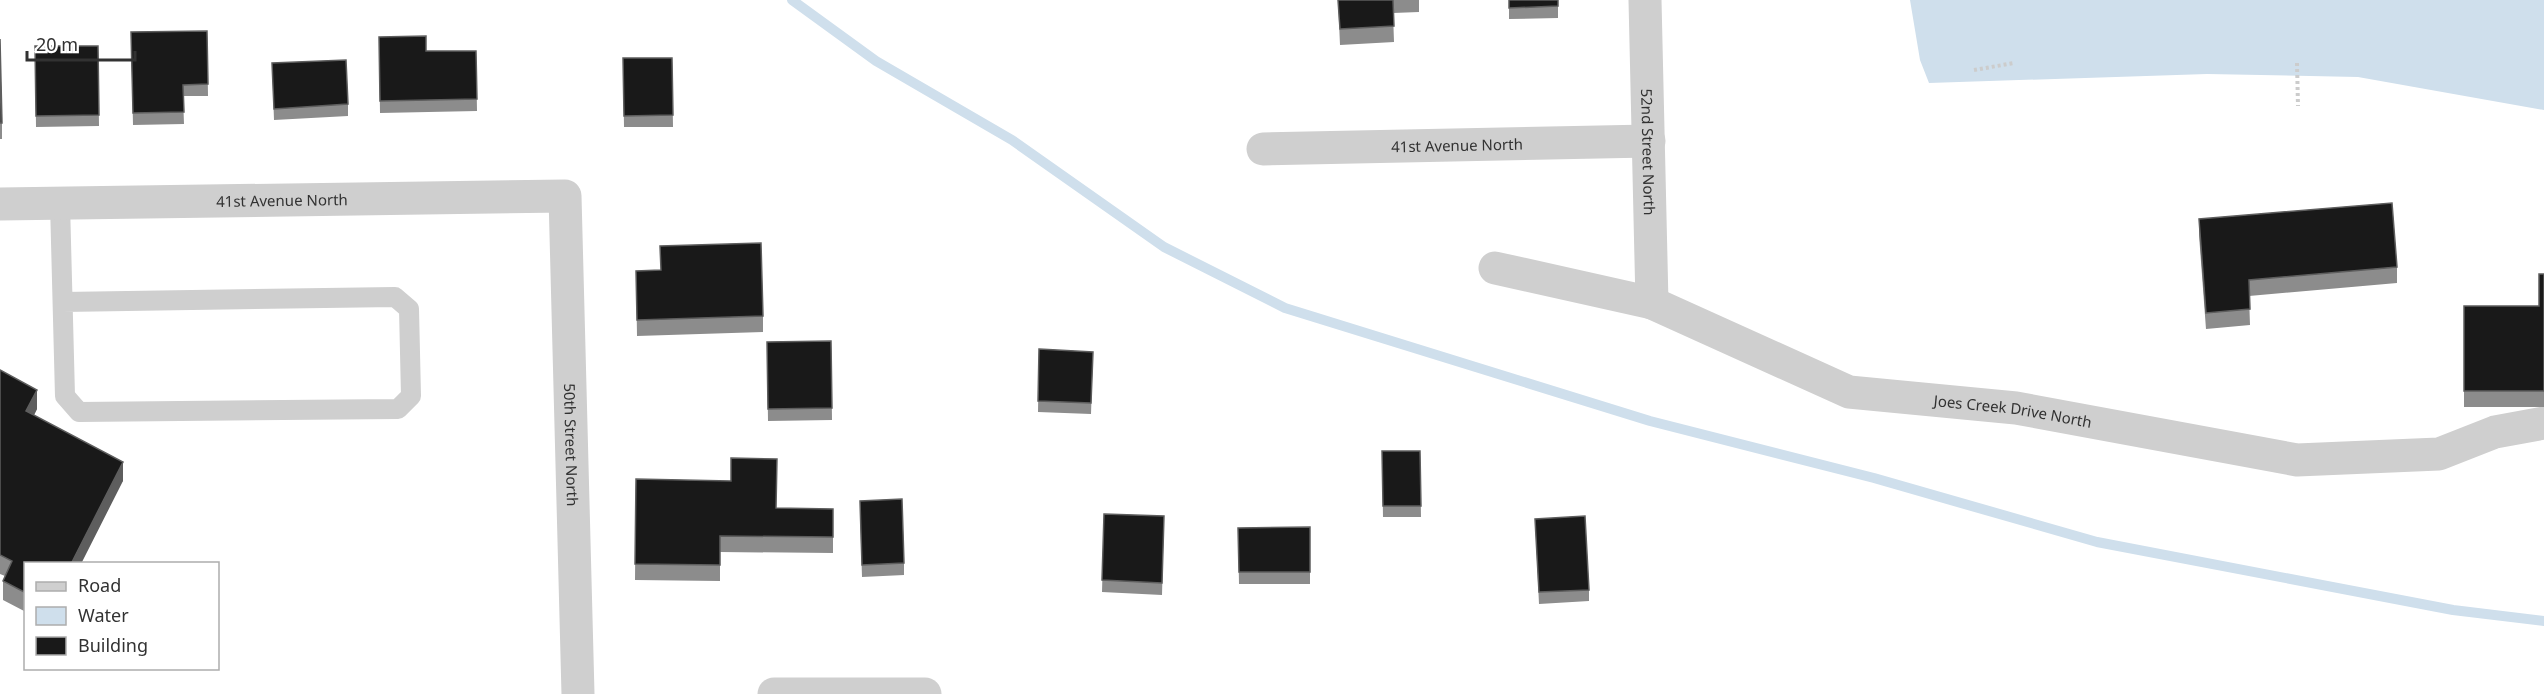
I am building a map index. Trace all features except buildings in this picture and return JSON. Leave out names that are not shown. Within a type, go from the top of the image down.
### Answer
[{"type":"street","name":"52nd Street North","points":[[1645,0],[1652,303]]},
{"type":"street","name":"41st Avenue North","points":[[1263,149],[1649,141]]},
{"type":"street","name":"41st Avenue North","points":[[0,204],[565,196]]},
{"type":"street","name":"50th Street North","points":[[565,196],[578,694]]},
{"type":"street","name":"Joes Creek Drive North","points":[[1495,268],[1652,303],[1849,392],[2016,408],[2296,460],[2439,454],[2495,432],[2544,423]]},
{"type":"street","points":[[774,694],[925,694]]},
{"type":"lane","points":[[60,203],[65,396],[79,412],[398,409],[411,396],[409,309],[395,297],[63,302]]},
{"type":"path","points":[[1974,70],[2014,63]]},
{"type":"path","points":[[2296,63],[2298,106]]},
{"type":"water","points":[[1910,0],[2544,0],[2544,110],[2358,77],[2207,74],[1929,83],[1920,60]]},
{"type":"waterway","points":[[792,0],[876,61],[1012,140],[1164,247],[1285,308],[1650,421],[1874,478],[2097,542],[2453,610],[2544,621]]}]
